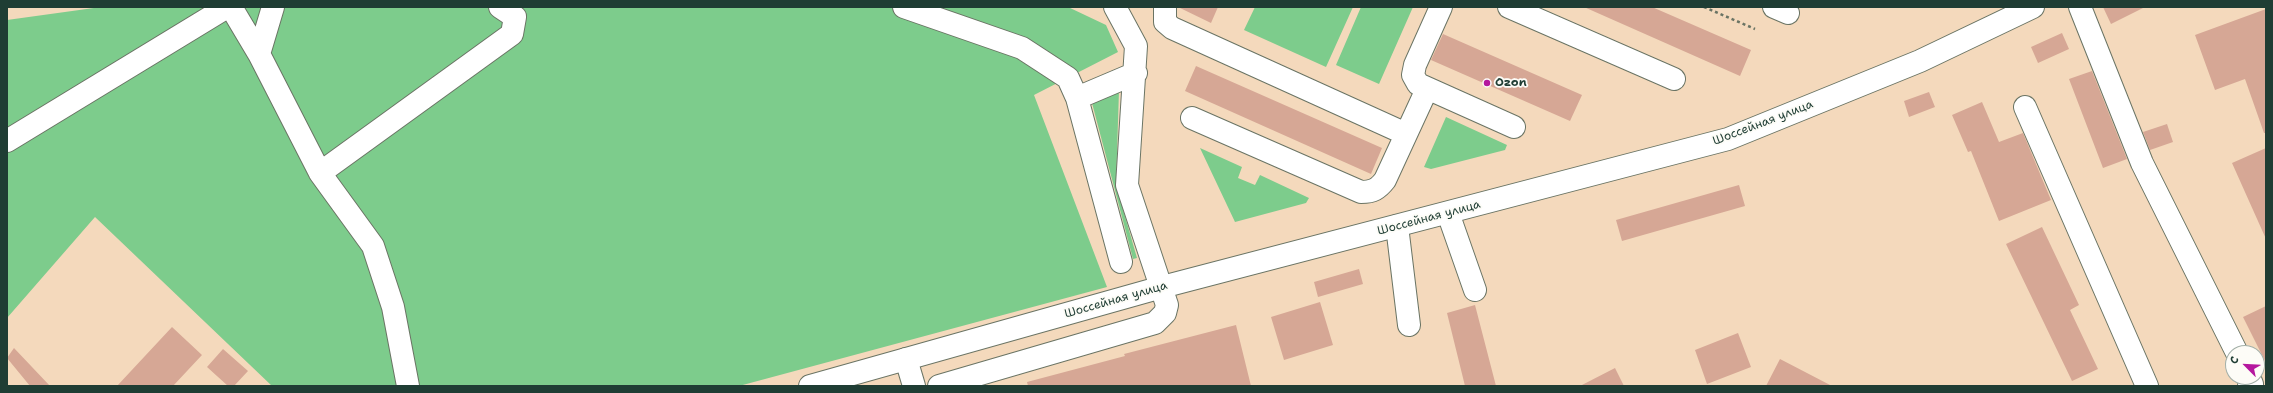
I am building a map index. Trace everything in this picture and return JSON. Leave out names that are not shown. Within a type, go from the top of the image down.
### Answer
[{"type":"main road","points":[[7,141],[227,7]]},
{"type":"main road","points":[[231,7],[259,54],[320,173],[373,246],[393,307],[408,386]]},
{"type":"main road","points":[[259,54],[273,7]]},
{"type":"main road","points":[[320,173],[512,34],[515,17],[500,7]]},
{"type":"main road","points":[[904,7],[1022,48],[1068,78],[1077,98],[1121,262]]},
{"type":"main road","points":[[939,386],[1155,323],[1165,313],[1167,305],[1162,287],[1127,185],[1136,73],[1136,46],[1115,7]]},
{"type":"main road","points":[[1165,7],[1165,22],[1172,28],[1406,134]]},
{"type":"main road","points":[[1441,7],[1414,65],[1413,75],[1418,84],[1427,90],[1514,127]]},
{"type":"main road","name":"Шоссейная улица","points":[[810,386],[1162,287],[1728,139],[1920,61],[2033,7]]},
{"type":"main road","points":[[2080,7],[2142,163],[2233,345]]},
{"type":"main road","points":[[1521,9],[1674,79]]},
{"type":"main road","points":[[1077,98],[1136,73]]},
{"type":"main road","points":[[1192,118],[1361,192],[1370,192],[1379,188],[1385,180],[1427,90]]},
{"type":"main road","points":[[2025,107],[2147,386]]},
{"type":"main road","points":[[1448,213],[1475,290]]},
{"type":"main road","points":[[1397,226],[1409,326]]},
{"type":"main road","points":[[906,359],[914,386]]},
{"type":"path","points":[[1704,7],[1755,29]]},
{"type":"green space","points":[[101,7],[1068,7],[1106,25],[1118,52],[1034,95],[1107,287],[739,386],[272,386],[95,217],[7,318],[7,20]]},
{"type":"green space","points":[[1255,7],[1353,7],[1326,67],[1244,30]]},
{"type":"green space","points":[[1361,7],[1413,7],[1379,84],[1336,65]]},
{"type":"green space","points":[[1119,90],[1116,185],[1137,258],[1133,259],[1092,103]]},
{"type":"green space","points":[[1446,117],[1507,145],[1505,150],[1431,169],[1424,167]]},
{"type":"green space","points":[[1200,148],[1242,167],[1238,178],[1255,185],[1260,175],[1309,198],[1306,203],[1235,222]]},
{"type":"building","points":[[1178,7],[1218,7],[1211,23]]},
{"type":"building","points":[[1584,7],[1652,7],[1751,50],[1740,76]]},
{"type":"building","points":[[2103,7],[2145,7],[2111,24]]},
{"type":"building","points":[[2266,9],[2266,133],[2264,133],[2245,79],[2215,90],[2195,35]]},
{"type":"building","points":[[2062,33],[2069,49],[2038,63],[2031,47]]},
{"type":"building","points":[[1443,34],[1582,95],[1570,121],[1431,60]]},
{"type":"building","points":[[1196,66],[1382,148],[1371,174],[1185,91]]},
{"type":"building","points":[[2092,71],[2127,159],[2103,168],[2069,79]]},
{"type":"building","points":[[1929,92],[1935,107],[1909,117],[1904,101]]},
{"type":"building","points":[[1982,102],[1999,142],[2023,133],[2051,200],[1999,221],[1971,151],[1968,152],[1952,115]]},
{"type":"building","points":[[2167,124],[2173,142],[2150,150],[2143,132]]},
{"type":"building","points":[[2266,148],[2266,239],[2232,163]]},
{"type":"building","points":[[1739,185],[1745,206],[1622,241],[1616,220]]},
{"type":"building","points":[[2042,227],[2079,305],[2070,310],[2098,369],[2072,381],[2006,244]]},
{"type":"building","points":[[1359,269],[1363,284],[1318,297],[1314,282]]},
{"type":"building","points":[[1320,302],[1333,345],[1284,360],[1271,317]]},
{"type":"building","points":[[1475,305],[1496,386],[1465,386],[1447,313]]},
{"type":"building","points":[[2266,306],[2266,363],[2265,345],[2257,345],[2243,317]]},
{"type":"building","points":[[1236,325],[1251,386],[1028,386],[1027,382],[1125,356],[1124,354]]},
{"type":"building","points":[[172,327],[202,355],[173,386],[117,386]]},
{"type":"building","points":[[1738,333],[1751,367],[1707,384],[1695,350]]},
{"type":"building","points":[[14,348],[50,386],[30,386],[7,358]]},
{"type":"building","points":[[223,349],[248,371],[234,386],[228,386],[207,367]]},
{"type":"building","points":[[1780,359],[1832,386],[1766,386]]},
{"type":"building","points":[[1615,368],[1624,386],[1580,386]]},
{"type":"place","name":"Ozon","points":[[1487,83]]}]
